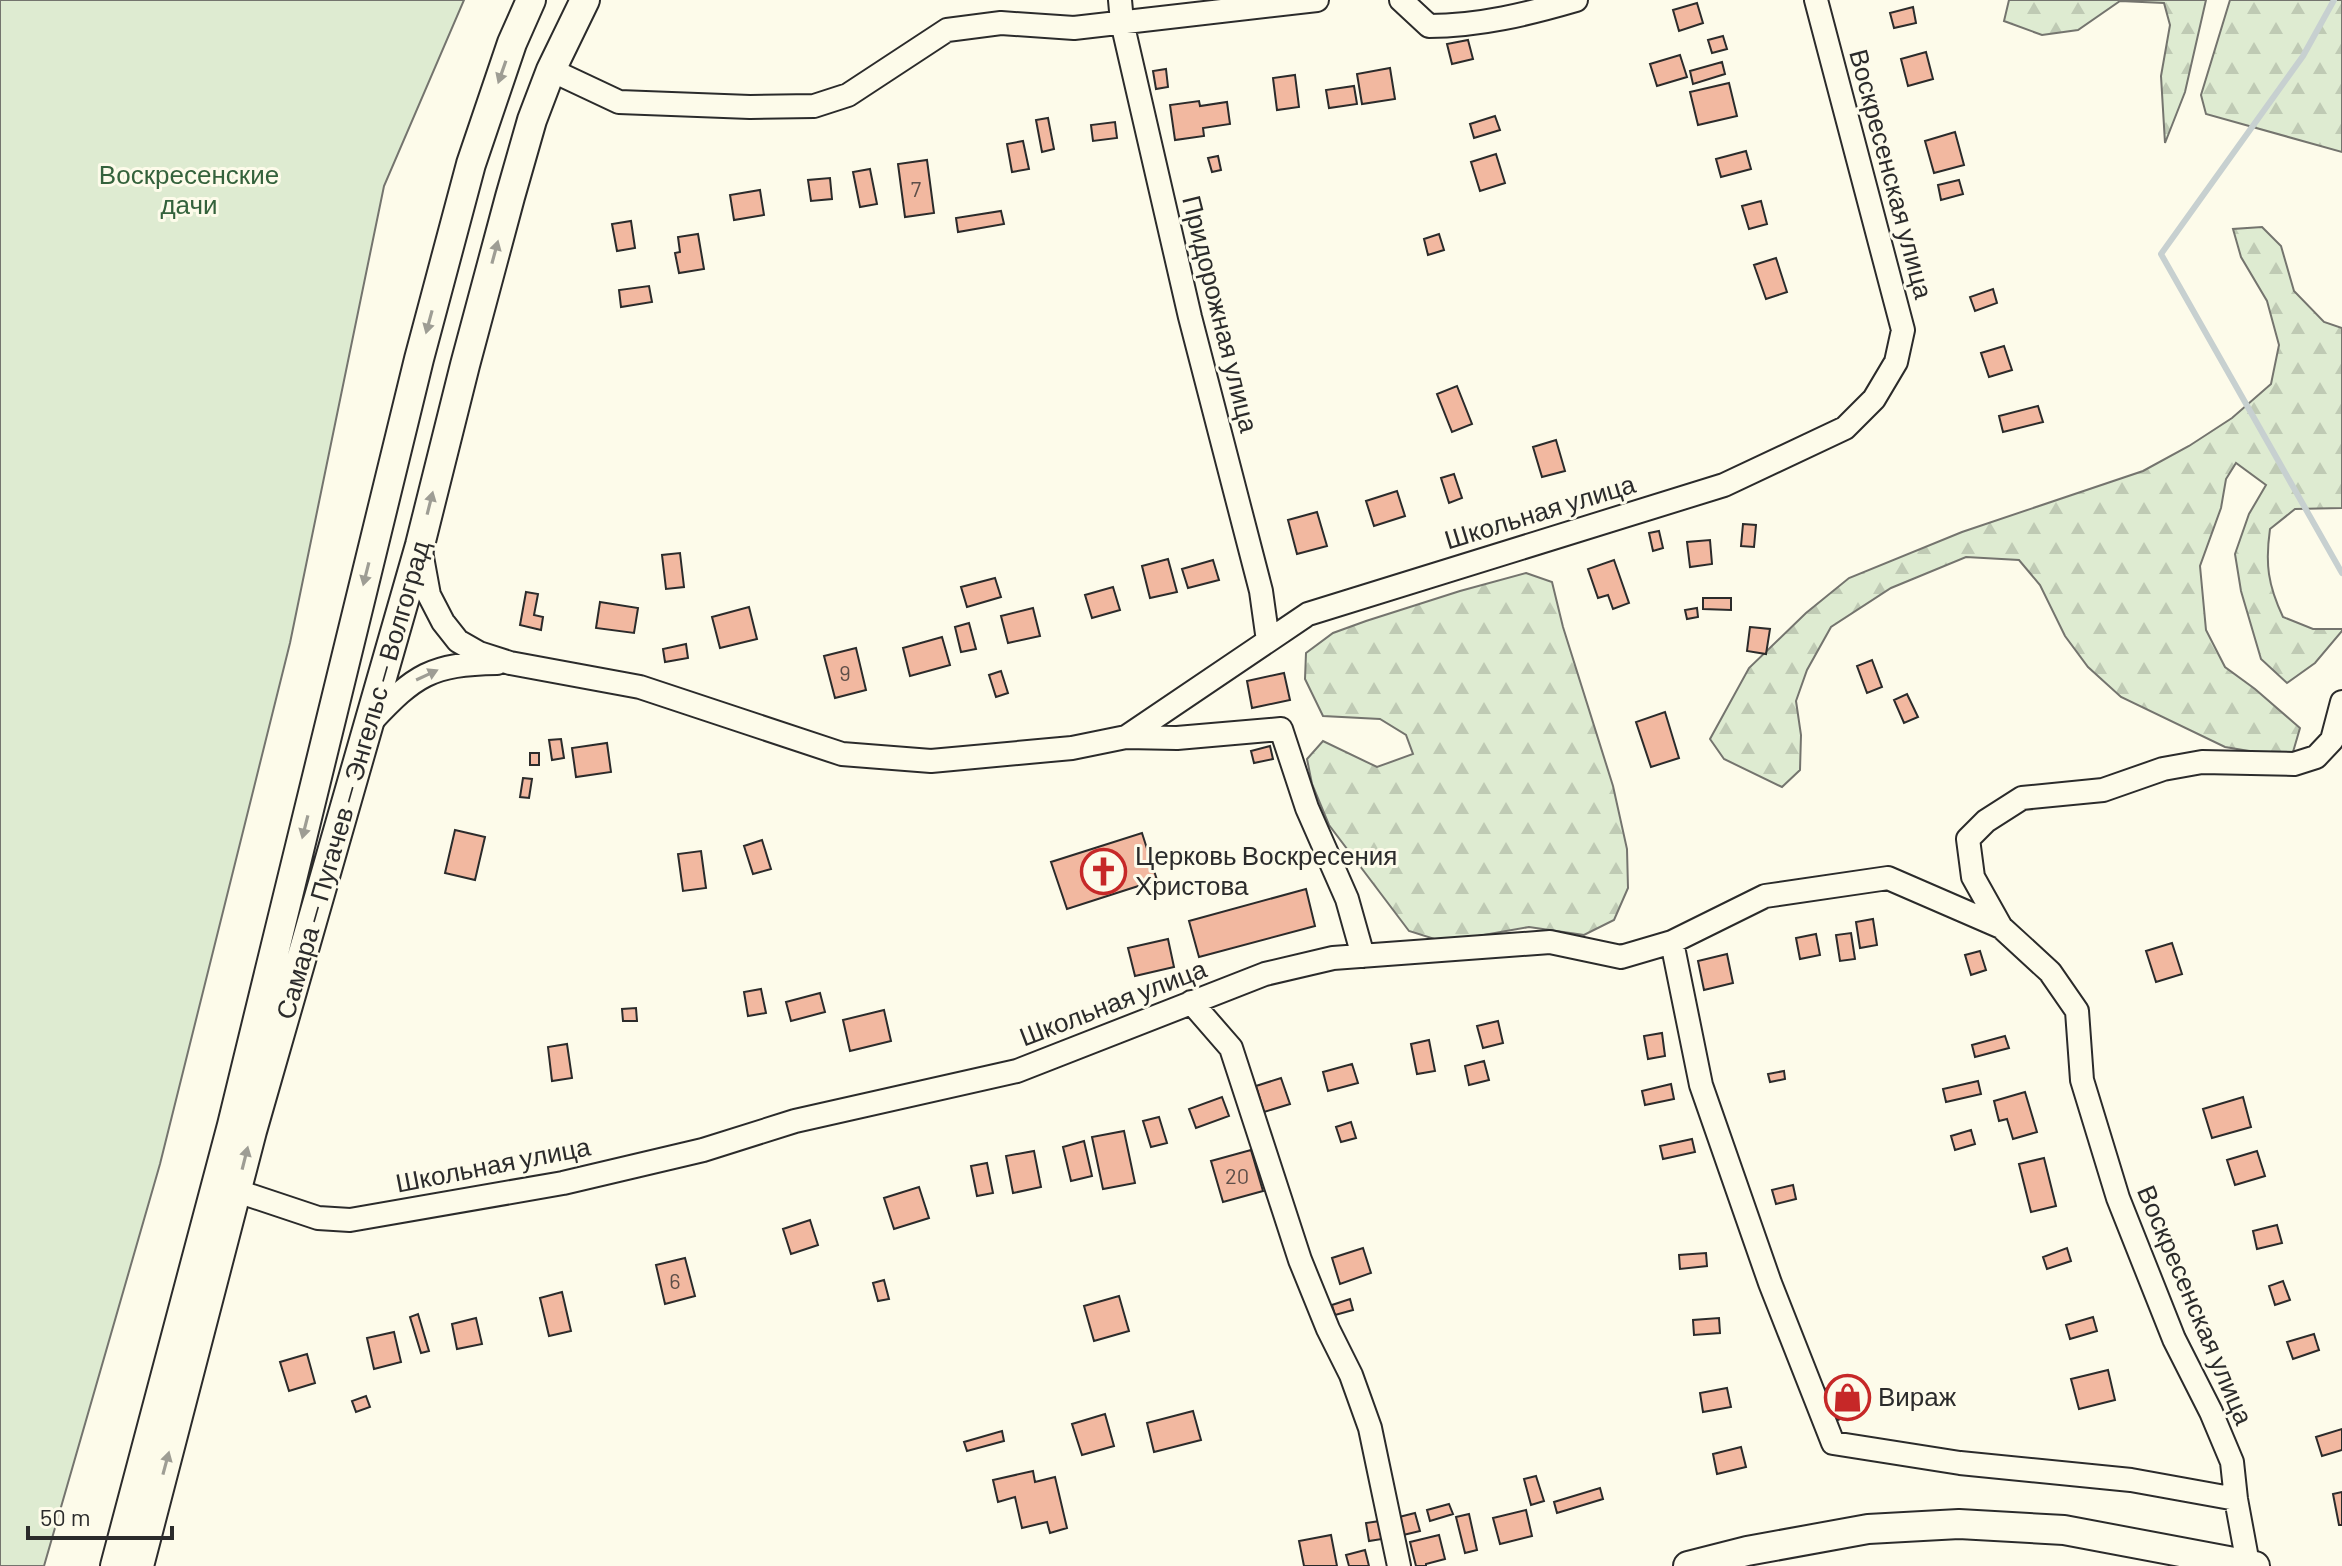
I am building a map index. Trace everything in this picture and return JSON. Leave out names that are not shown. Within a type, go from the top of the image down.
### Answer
[{"type":"main road","name":"Самара — Пугачев — Энгельс — Волгоград","points":[[115,1566],[232,1125],[419,359],[471,164],[512,43],[531,0]]},
{"type":"main road","name":"Самара — Пугачев — Энгельс — Волгоград","points":[[139,1566],[237,1191],[420,545],[532,120],[551,70],[585,0]]},
{"type":"main road","points":[[1688,1566],[1747,1551],[1868,1529],[1959,1524],[2064,1530],[2251,1565]]},
{"type":"street","points":[[551,70],[619,102],[814,106],[848,95],[947,30],[1001,23],[1074,28],[1121,11],[1317,0]]},
{"type":"street","points":[[1401,0],[1429,26],[1461,26],[1576,0]]},
{"type":"street","name":"Воскресенская улица","points":[[1816,0],[1903,330],[1896,362]]},
{"type":"street","name":"Придорожная улица","points":[[1121,11],[1190,317],[1261,591],[1268,641]]},
{"type":"street","name":"Школьная улица","points":[[420,545],[429,595],[443,622],[458,641],[479,653],[510,663],[640,687],[842,754],[931,761],[1072,748],[1126,737],[1308,614],[1724,485],[1845,428],[1874,399],[1896,362]]},
{"type":"street","points":[[368,725],[399,692],[422,676],[468,664],[510,663]]},
{"type":"street","name":"Воскресенская улица","points":[[2251,1565],[2236,1499],[2232,1462],[2174,1339],[2118,1198],[2082,1080],[2077,1011],[2050,972],[2001,927],[1973,877],[1968,839],[1986,821],[2022,798],[2103,790],[2163,769],[2202,762],[2294,764],[2316,757],[2332,740],[2342,702]]},
{"type":"street","points":[[1126,737],[1177,738],[1281,729],[1307,808],[1347,899],[1363,956]]},
{"type":"street","name":"Школьная улица","points":[[237,1191],[318,1218],[350,1220],[563,1183],[703,1150],[795,1121],[1017,1071],[1265,974],[1333,958],[1550,942],[1621,957],[1672,942],[1765,896],[1888,878],[2001,927]]},
{"type":"street","points":[[1672,942],[1701,1085],[1770,1283],[1833,1443],[1960,1463],[2131,1480],[2236,1499]]},
{"type":"street","points":[[1191,1002],[1231,1048],[1300,1260],[1351,1375],[1370,1428],[1399,1566]]},
{"type":"green space","name":"Воскресенские дачи","points":[[0,0],[464,0],[384,186],[290,643],[160,1164],[44,1566],[0,1566]]},
{"type":"green space","points":[[2009,0],[2206,0],[2185,92],[2165,143],[2161,76],[2170,25],[2164,3],[2120,1],[2078,30],[2042,35],[2004,21]]},
{"type":"green space","points":[[2230,0],[2342,0],[2342,152],[2206,114],[2201,95]]},
{"type":"green space","points":[[2262,227],[2281,246],[2294,291],[2324,322],[2342,328],[2342,508],[2295,509],[2270,529],[2268,564],[2271,584],[2283,617],[2313,629],[2342,631],[2315,663],[2287,683],[2261,659],[2241,591],[2235,554],[2249,514],[2266,485],[2236,463],[2226,479],[2221,508],[2200,566],[2206,630],[2225,667],[2300,728],[2293,752],[2279,756],[2225,747],[2121,697],[2088,667],[2065,636],[2040,585],[2019,560],[1966,557],[1891,588],[1831,627],[1807,670],[1796,701],[1801,735],[1800,770],[1782,787],[1724,759],[1710,739],[1749,668],[1806,613],[1849,578],[1962,532],[2143,471],[2232,418],[2271,384],[2279,345],[2267,301],[2241,257],[2233,229]]},
{"type":"green space","points":[[1526,573],[1552,582],[1613,786],[1627,849],[1628,888],[1614,920],[1584,935],[1529,927],[1444,942],[1409,931],[1329,825],[1312,784],[1307,759],[1323,741],[1377,767],[1413,754],[1406,735],[1380,719],[1323,716],[1305,679],[1306,653],[1333,633],[1366,621]]},
{"type":"building","points":[[1697,3],[1703,23],[1679,31],[1673,10]]},
{"type":"building","points":[[1913,7],[1916,23],[1894,28],[1890,13]]},
{"type":"building","points":[[1723,36],[1727,49],[1712,53],[1708,40]]},
{"type":"building","points":[[1468,40],[1473,59],[1452,64],[1447,44]]},
{"type":"building","points":[[1926,52],[1933,79],[1908,86],[1901,59]]},
{"type":"building","points":[[1680,55],[1687,77],[1657,86],[1650,64]]},
{"type":"building","points":[[1722,62],[1725,74],[1693,84],[1690,71]]},
{"type":"building","points":[[1390,68],[1395,99],[1362,104],[1357,74]]},
{"type":"building","points":[[1166,69],[1168,87],[1156,89],[1153,71]]},
{"type":"building","points":[[1295,75],[1299,107],[1277,110],[1273,78]]},
{"type":"building","points":[[1729,83],[1737,116],[1698,125],[1690,92]]},
{"type":"building","points":[[1354,86],[1357,104],[1329,108],[1326,90]]},
{"type":"building","points":[[1199,101],[1200,106],[1227,102],[1230,124],[1203,128],[1204,136],[1175,140],[1170,105]]},
{"type":"building","points":[[1495,116],[1500,130],[1474,138],[1470,124]]},
{"type":"building","points":[[1048,118],[1054,149],[1042,152],[1036,120]]},
{"type":"building","points":[[1115,122],[1117,138],[1093,141],[1091,125]]},
{"type":"building","points":[[1955,132],[1964,165],[1934,173],[1925,141]]},
{"type":"building","points":[[1023,141],[1029,169],[1012,172],[1007,144]]},
{"type":"building","points":[[1746,151],[1751,169],[1721,177],[1716,159]]},
{"type":"building","points":[[1496,154],[1505,183],[1480,191],[1471,162]]},
{"type":"building","points":[[1218,156],[1221,170],[1212,172],[1208,158]]},
{"type":"building","points":[[927,160],[934,213],[905,217],[898,164]]},
{"type":"building","points":[[870,169],[877,204],[860,207],[853,172]]},
{"type":"building","points":[[830,178],[832,199],[811,201],[808,180]]},
{"type":"building","points":[[1959,180],[1963,194],[1941,200],[1938,185]]},
{"type":"building","points":[[760,190],[764,215],[734,220],[730,195]]},
{"type":"building","points":[[1761,201],[1767,224],[1749,229],[1742,206]]},
{"type":"building","points":[[1001,211],[1004,224],[958,232],[956,218]]},
{"type":"building","points":[[631,221],[635,248],[617,251],[612,224]]},
{"type":"building","points":[[698,234],[704,269],[679,273],[675,253],[680,252],[678,237]]},
{"type":"building","points":[[1439,234],[1444,250],[1428,255],[1424,239]]},
{"type":"building","points":[[1776,258],[1787,292],[1766,299],[1754,265]]},
{"type":"building","points":[[649,286],[652,302],[621,307],[619,290]]},
{"type":"building","points":[[1993,289],[1997,303],[1975,311],[1970,297]]},
{"type":"building","points":[[2004,346],[2012,370],[1989,377],[1981,353]]},
{"type":"building","points":[[1457,386],[1472,424],[1452,432],[1437,394]]},
{"type":"building","points":[[2038,406],[2043,422],[2003,432],[1999,416]]},
{"type":"building","points":[[1556,440],[1565,471],[1542,477],[1533,447]]},
{"type":"building","points":[[1454,474],[1462,498],[1449,503],[1441,478]]},
{"type":"building","points":[[1397,491],[1405,516],[1374,526],[1366,501]]},
{"type":"building","points":[[1317,512],[1327,546],[1297,554],[1288,520]]},
{"type":"building","points":[[1743,524],[1756,525],[1754,547],[1741,546]]},
{"type":"building","points":[[1659,531],[1663,548],[1653,551],[1649,533]]},
{"type":"building","points":[[1710,540],[1712,564],[1690,567],[1687,542]]},
{"type":"building","points":[[680,553],[684,587],[666,589],[662,555]]},
{"type":"building","points":[[1168,559],[1177,592],[1150,598],[1142,566]]},
{"type":"building","points":[[1213,560],[1219,580],[1188,588],[1182,569]]},
{"type":"building","points":[[1614,560],[1629,603],[1613,609],[1608,595],[1598,598],[1588,569]]},
{"type":"building","points":[[995,578],[1001,597],[967,607],[961,587]]},
{"type":"building","points":[[1113,587],[1120,610],[1092,618],[1085,595]]},
{"type":"building","points":[[526,592],[538,594],[534,615],[543,617],[541,630],[520,625]]},
{"type":"building","points":[[1703,598],[1731,598],[1731,610],[1703,609]]},
{"type":"building","points":[[600,602],[638,608],[634,633],[596,628]]},
{"type":"building","points":[[749,607],[757,639],[720,648],[712,617]]},
{"type":"building","points":[[1033,608],[1040,636],[1008,643],[1001,616]]},
{"type":"building","points":[[1697,608],[1698,617],[1687,619],[1685,610]]},
{"type":"building","points":[[969,623],[976,649],[961,652],[955,627]]},
{"type":"building","points":[[1750,627],[1770,629],[1766,654],[1747,651]]},
{"type":"building","points":[[942,637],[950,665],[910,676],[903,648]]},
{"type":"building","points":[[686,644],[688,658],[665,662],[663,649]]},
{"type":"building","points":[[856,648],[866,690],[835,698],[824,656]]},
{"type":"building","points":[[1872,660],[1882,687],[1867,693],[1857,666]]},
{"type":"building","points":[[1001,671],[1008,693],[996,697],[989,675]]},
{"type":"building","points":[[1284,673],[1290,700],[1252,708],[1247,681]]},
{"type":"building","points":[[1907,694],[1918,717],[1904,723],[1894,700]]},
{"type":"building","points":[[1665,712],[1679,758],[1651,767],[1636,722]]},
{"type":"building","points":[[561,739],[564,758],[552,760],[549,740]]},
{"type":"building","points":[[607,743],[611,772],[576,777],[572,748]]},
{"type":"building","points":[[1270,746],[1273,759],[1254,763],[1251,751]]},
{"type":"building","points":[[530,753],[539,753],[539,765],[530,765]]},
{"type":"building","points":[[523,778],[532,779],[529,798],[520,797]]},
{"type":"building","points":[[455,830],[485,837],[475,880],[445,873]]},
{"type":"building","name":"Церковь Воскресения Христова","points":[[1142,833],[1157,880],[1067,909],[1051,862]]},
{"type":"building","points":[[762,840],[771,869],[753,874],[744,846]]},
{"type":"building","points":[[701,851],[706,888],[683,891],[678,854]]},
{"type":"building","points":[[1306,889],[1315,926],[1199,957],[1189,921]]},
{"type":"building","points":[[1873,919],[1877,945],[1860,948],[1856,922]]},
{"type":"building","points":[[1851,933],[1855,959],[1840,961],[1836,935]]},
{"type":"building","points":[[1816,934],[1820,955],[1800,959],[1796,938]]},
{"type":"building","points":[[1168,939],[1174,967],[1135,976],[1128,948]]},
{"type":"building","points":[[2172,943],[2182,974],[2156,982],[2146,951]]},
{"type":"building","points":[[1980,951],[1986,970],[1971,975],[1965,955]]},
{"type":"building","points":[[1727,954],[1733,983],[1704,990],[1698,961]]},
{"type":"building","points":[[761,989],[766,1013],[748,1016],[744,992]]},
{"type":"building","points":[[820,993],[825,1012],[791,1021],[786,1002]]},
{"type":"building","points":[[636,1008],[637,1021],[623,1021],[622,1009]]},
{"type":"building","points":[[884,1010],[891,1041],[850,1051],[843,1020]]},
{"type":"building","points":[[1498,1021],[1503,1043],[1483,1048],[1477,1026]]},
{"type":"building","points":[[1662,1033],[1665,1056],[1648,1059],[1644,1036]]},
{"type":"building","points":[[2005,1036],[2009,1048],[1975,1057],[1972,1045]]},
{"type":"building","points":[[1429,1040],[1435,1071],[1417,1074],[1411,1044]]},
{"type":"building","points":[[567,1044],[572,1078],[552,1081],[548,1047]]},
{"type":"building","points":[[1484,1061],[1489,1080],[1469,1085],[1465,1066]]},
{"type":"building","points":[[1352,1064],[1358,1083],[1328,1091],[1323,1072]]},
{"type":"building","points":[[1784,1071],[1785,1079],[1770,1082],[1768,1074]]},
{"type":"building","points":[[1281,1078],[1290,1104],[1264,1112],[1256,1086]]},
{"type":"building","points":[[1978,1081],[1981,1094],[1946,1102],[1943,1089]]},
{"type":"building","points":[[1671,1084],[1674,1099],[1645,1105],[1642,1091]]},
{"type":"building","points":[[2025,1092],[2037,1132],[2013,1139],[2007,1119],[1999,1121],[1994,1101]]},
{"type":"building","points":[[1222,1097],[1229,1116],[1196,1128],[1189,1109]]},
{"type":"building","points":[[2243,1097],[2251,1127],[2212,1138],[2203,1109]]},
{"type":"building","points":[[1159,1117],[1167,1143],[1151,1147],[1143,1121]]},
{"type":"building","points":[[1351,1122],[1356,1138],[1341,1142],[1336,1127]]},
{"type":"building","points":[[1971,1130],[1975,1144],[1955,1150],[1951,1136]]},
{"type":"building","points":[[1124,1131],[1135,1183],[1103,1189],[1092,1137]]},
{"type":"building","points":[[1692,1139],[1695,1152],[1663,1159],[1660,1146]]},
{"type":"building","points":[[1084,1141],[1092,1176],[1071,1181],[1063,1147]]},
{"type":"building","points":[[1251,1150],[1263,1191],[1223,1202],[1211,1161]]},
{"type":"building","points":[[1034,1151],[1041,1187],[1013,1193],[1006,1156]]},
{"type":"building","points":[[2257,1151],[2265,1176],[2235,1185],[2227,1160]]},
{"type":"building","points":[[2044,1158],[2056,1206],[2031,1212],[2019,1164]]},
{"type":"building","points":[[987,1163],[993,1193],[977,1196],[971,1166]]},
{"type":"building","points":[[1793,1185],[1796,1199],[1776,1204],[1772,1190]]},
{"type":"building","points":[[919,1187],[929,1218],[894,1229],[884,1198]]},
{"type":"building","points":[[810,1220],[818,1245],[791,1254],[783,1229]]},
{"type":"building","points":[[2277,1225],[2282,1243],[2257,1249],[2253,1231]]},
{"type":"building","points":[[1363,1248],[1371,1273],[1340,1284],[1332,1258]]},
{"type":"building","points":[[2067,1248],[2071,1261],[2047,1269],[2043,1257]]},
{"type":"building","points":[[1706,1253],[1707,1266],[1680,1269],[1679,1255]]},
{"type":"building","points":[[685,1258],[695,1296],[665,1304],[656,1265]]},
{"type":"building","points":[[884,1280],[889,1299],[878,1301],[873,1283]]},
{"type":"building","points":[[2283,1281],[2290,1300],[2275,1305],[2269,1286]]},
{"type":"building","points":[[562,1292],[571,1331],[549,1336],[540,1298]]},
{"type":"building","points":[[1119,1296],[1129,1331],[1094,1341],[1084,1306]]},
{"type":"building","points":[[1350,1299],[1353,1310],[1335,1315],[1332,1305]]},
{"type":"building","points":[[418,1314],[429,1351],[421,1353],[410,1317]]},
{"type":"building","points":[[2093,1317],[2097,1331],[2070,1339],[2066,1325]]},
{"type":"building","points":[[476,1318],[482,1344],[457,1349],[452,1324]]},
{"type":"building","points":[[1719,1318],[1720,1333],[1694,1335],[1693,1320]]},
{"type":"building","points":[[394,1332],[401,1362],[374,1369],[367,1338]]},
{"type":"building","points":[[2314,1334],[2319,1350],[2293,1359],[2287,1342]]},
{"type":"building","points":[[307,1354],[315,1383],[289,1391],[280,1362]]},
{"type":"building","points":[[2108,1370],[2115,1400],[2079,1409],[2071,1379]]},
{"type":"building","points":[[1852,1378],[1864,1409],[1838,1420],[1825,1389]]},
{"type":"building","points":[[1727,1388],[1731,1407],[1703,1412],[1700,1393]]},
{"type":"building","points":[[366,1396],[370,1407],[356,1412],[352,1401]]},
{"type":"building","points":[[1193,1411],[1201,1440],[1154,1452],[1147,1423]]},
{"type":"building","points":[[1105,1414],[1114,1446],[1082,1455],[1072,1424]]},
{"type":"building","points":[[2342,1429],[2342,1450],[2322,1456],[2316,1437]]},
{"type":"building","points":[[1002,1431],[1004,1441],[967,1451],[964,1442]]},
{"type":"building","points":[[1741,1447],[1746,1467],[1717,1474],[1713,1454]]},
{"type":"building","points":[[1033,1471],[1035,1482],[1055,1477],[1067,1528],[1050,1533],[1047,1522],[1022,1528],[1015,1497],[998,1502],[993,1480]]},
{"type":"building","points":[[1536,1476],[1544,1501],[1531,1505],[1524,1479]]},
{"type":"building","points":[[1600,1488],[1603,1499],[1557,1513],[1554,1502]]},
{"type":"building","points":[[2342,1492],[2342,1525],[2339,1525],[2333,1494]]},
{"type":"building","points":[[1449,1504],[1453,1514],[1430,1521],[1427,1510]]},
{"type":"building","points":[[1526,1510],[1532,1536],[1500,1544],[1493,1518]]},
{"type":"building","points":[[1415,1513],[1420,1531],[1399,1536],[1395,1518]]},
{"type":"building","points":[[1469,1514],[1477,1550],[1465,1553],[1456,1517]]},
{"type":"building","points":[[1380,1521],[1382,1539],[1369,1541],[1366,1523]]},
{"type":"building","points":[[1331,1535],[1337,1566],[1304,1566],[1299,1541]]},
{"type":"building","points":[[1439,1535],[1445,1559],[1416,1566],[1410,1542]]},
{"type":"building","points":[[1365,1550],[1369,1566],[1349,1566],[1346,1555]]},
{"type":"waterway","points":[[2334,0],[2303,56],[2161,254],[2342,573]]},
{"type":"place","name":"Церковь Воскресения Христова","points":[[1104,871]]},
{"type":"place","name":"Вираж","points":[[1847,1397]]}]
